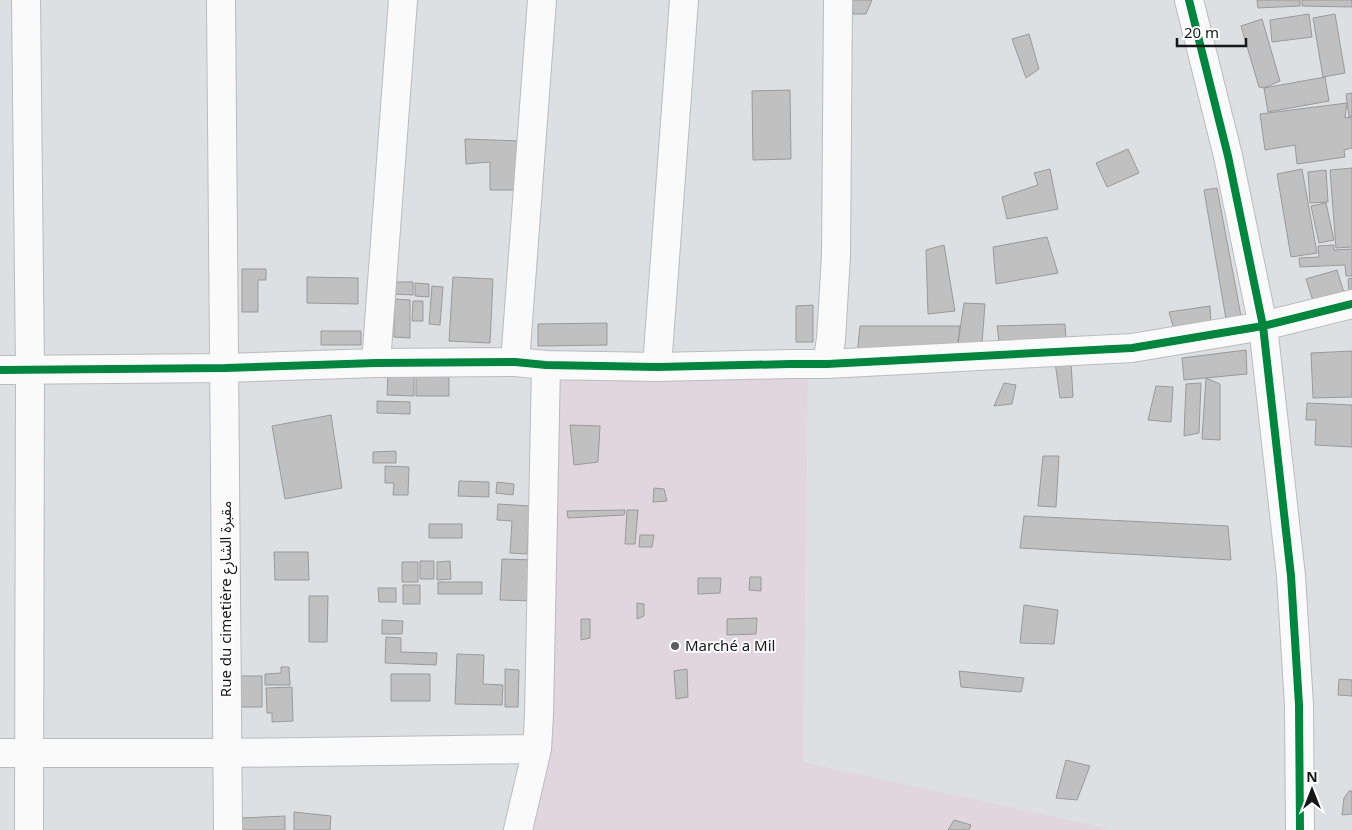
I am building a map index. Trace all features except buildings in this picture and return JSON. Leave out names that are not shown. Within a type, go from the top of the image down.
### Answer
[{"type":"street","points":[[26,0],[30,371],[29,830]]},
{"type":"street","name":"Rue du cimetière مقبرة الشارع","points":[[221,0],[228,830]]},
{"type":"street","points":[[376,363],[403,0]]},
{"type":"street","points":[[515,362],[542,0]]},
{"type":"street","points":[[657,367],[684,0]]},
{"type":"street","points":[[827,364],[831,339],[836,256],[838,0]]},
{"type":"street","points":[[1189,0],[1228,156],[1263,326],[1291,576],[1299,706],[1300,830]]},
{"type":"street","points":[[0,370],[225,368],[376,363],[515,362],[546,365],[657,367],[827,364],[1132,348],[1263,326],[1352,304]]},
{"type":"street","points":[[518,830],[537,749],[541,678],[546,365]]},
{"type":"street","points":[[0,753],[226,753],[537,749]]},
{"type":"shaded area","name":"Marché a Mil","points":[[808,373],[803,762],[1106,828],[1105,830],[523,830],[549,377]]},
{"type":"cycle path","points":[[1189,0],[1228,156],[1263,326],[1291,576],[1299,705],[1300,830]]},
{"type":"cycle path","points":[[0,370],[225,368],[376,363],[515,362],[546,365],[657,367],[827,364],[1132,348],[1263,326],[1352,304]]},
{"type":"place","name":"Marché a Mil","points":[[675,646]]}]
